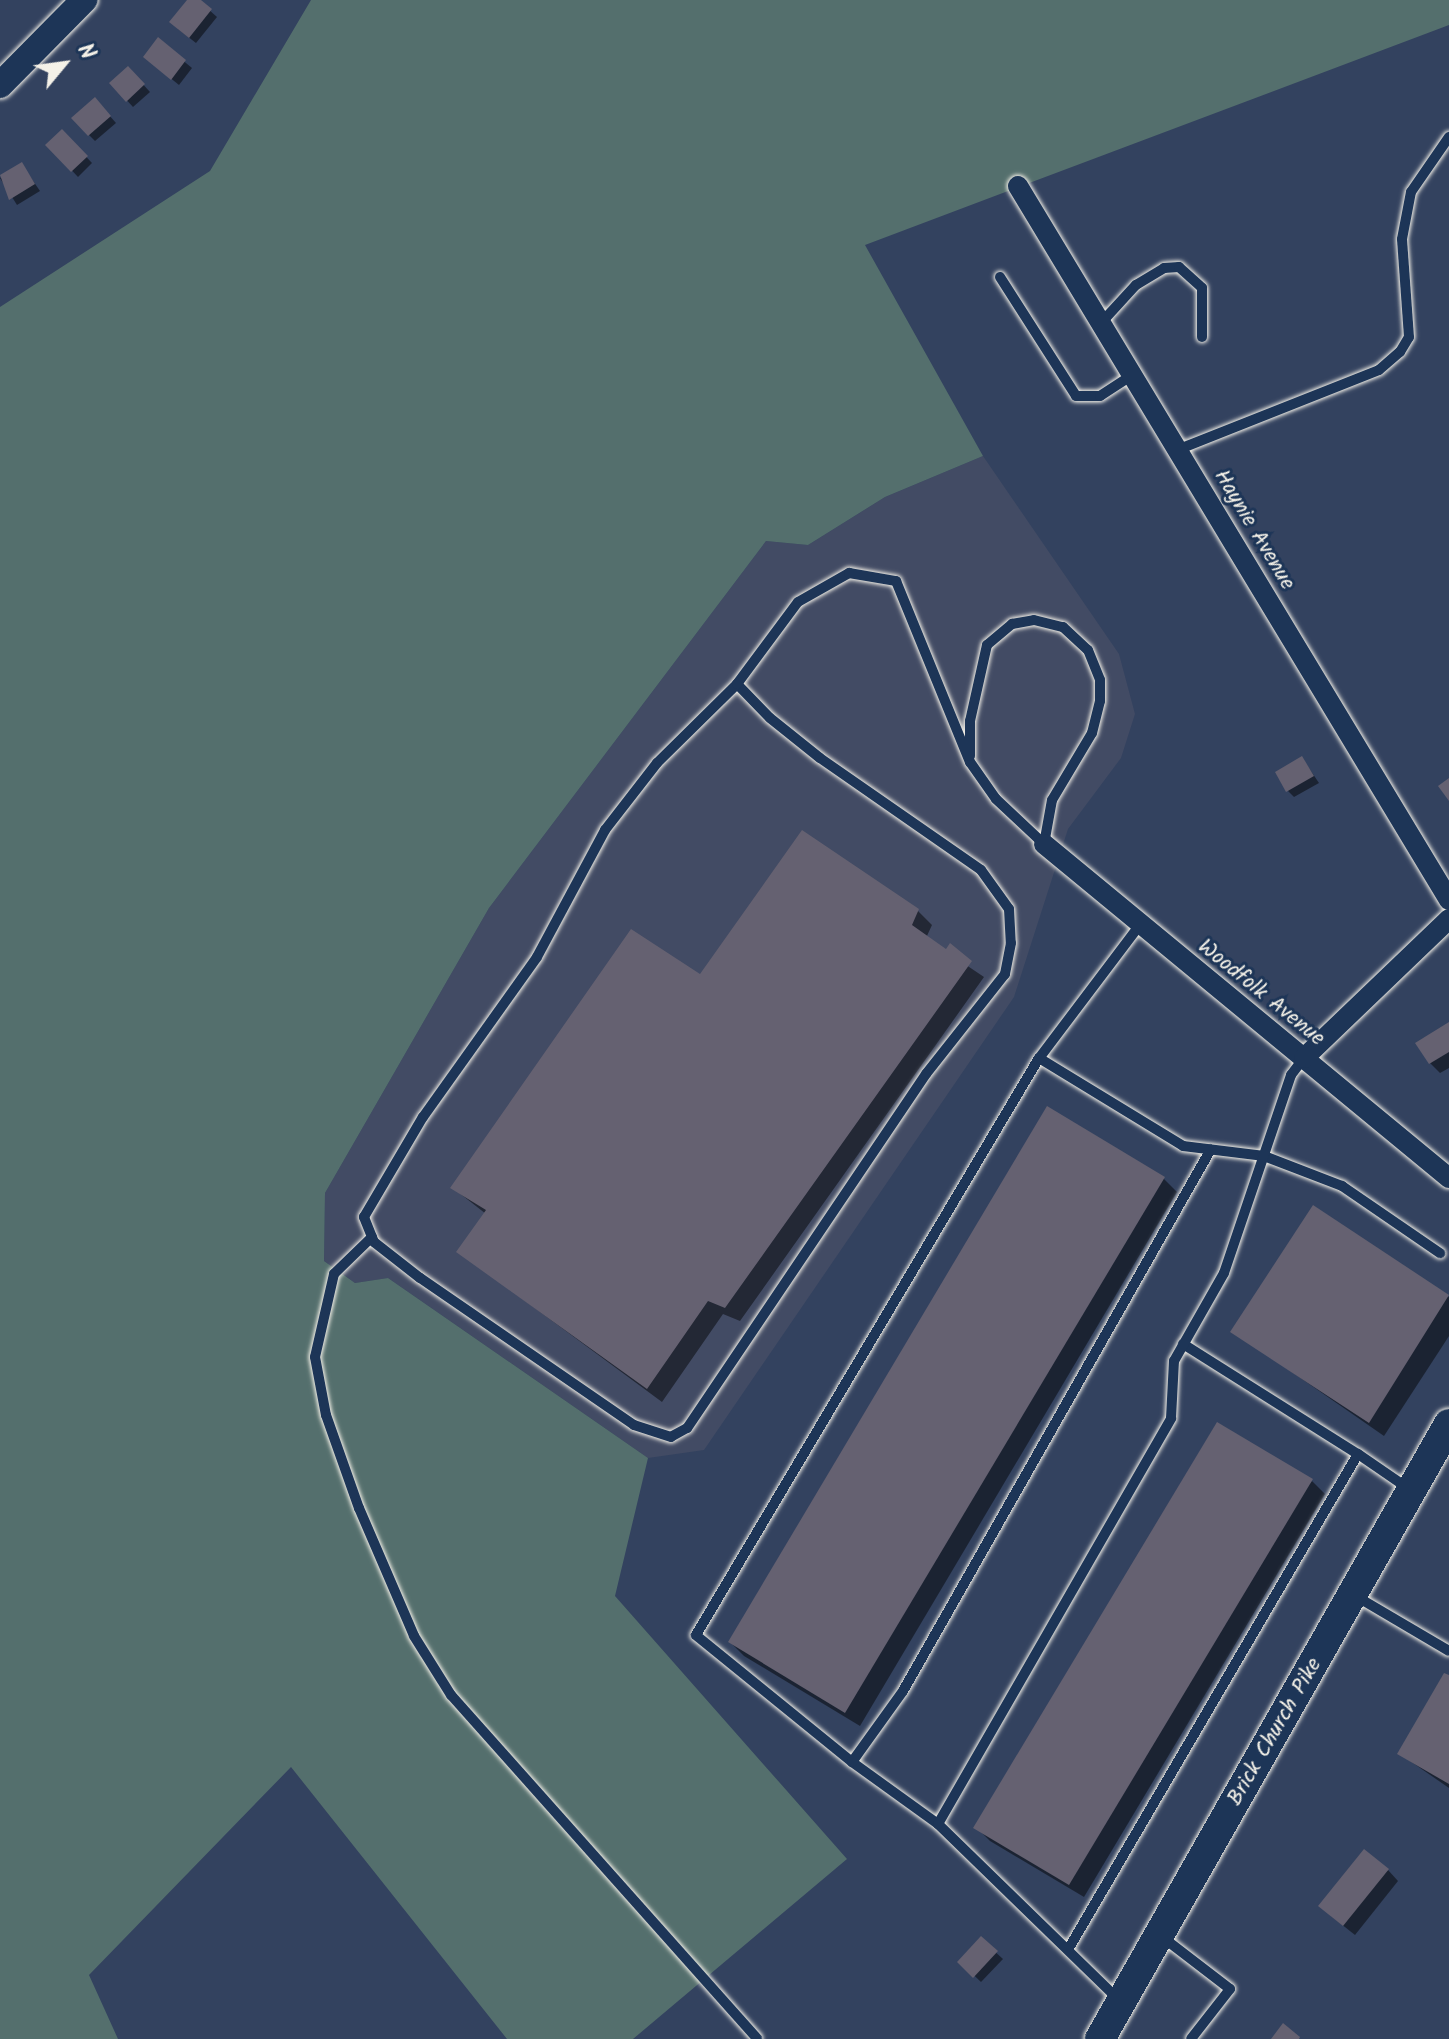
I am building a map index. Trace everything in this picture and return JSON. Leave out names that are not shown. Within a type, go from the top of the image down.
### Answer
[{"type":"main road","name":"Brick Church Pike","points":[[1100,2039],[1412,1490],[1447,1435]]},
{"type":"street","points":[[0,85],[84,0]]},
{"type":"street","name":"Haynie Avenue","points":[[1018,186],[1449,900]]},
{"type":"street","name":"Woodfolk Avenue","points":[[1044,844],[1139,926],[1449,1178]]},
{"type":"street","points":[[1304,1058],[1449,919]]},
{"type":"lane","points":[[1177,450],[1379,370],[1400,352],[1409,337],[1402,239],[1411,192],[1449,137]]},
{"type":"lane","points":[[1101,323],[1136,285],[1164,268],[1179,267],[1202,288],[1202,337]]},
{"type":"lane","points":[[1000,277],[1076,396],[1100,396],[1132,375]]},
{"type":"lane","points":[[737,684],[770,718],[820,758],[981,870],[1009,909],[1005,974],[926,1074],[687,1428],[671,1437],[634,1425],[420,1278],[372,1237],[364,1217],[385,1178],[537,957],[605,830],[657,763],[737,684],[798,602],[849,573],[896,581],[970,762],[996,799],[1044,844]]},
{"type":"lane","points":[[970,762],[970,721],[987,645],[1012,624],[1034,620],[1063,627],[1088,650],[1100,680],[1100,701],[1092,733],[1052,800],[1044,844]]},
{"type":"lane","points":[[1121,2002],[1069,1948],[938,1824],[852,1762],[696,1635],[1039,1058],[1139,926]]},
{"type":"lane","points":[[1039,1058],[1183,1146],[1264,1156],[1342,1186],[1440,1253]]},
{"type":"lane","points":[[938,1824],[1171,1418],[1174,1361],[1224,1273],[1291,1075],[1304,1058]]},
{"type":"lane","points":[[852,1762],[903,1691],[1211,1149]]},
{"type":"lane","points":[[372,1237],[334,1274],[315,1357],[326,1415],[349,1481],[414,1636],[451,1695],[757,2039]]},
{"type":"lane","points":[[1183,1344],[1412,1490]]},
{"type":"lane","points":[[1069,1948],[1358,1454]]},
{"type":"lane","points":[[1353,1594],[1449,1651]]},
{"type":"lane","points":[[1159,1935],[1230,1989],[1191,2039]]},
{"type":"shaded area","points":[[983,456],[1119,654],[1135,714],[1121,758],[1068,829],[1014,997],[704,1450],[648,1458],[388,1278],[355,1283],[324,1261],[325,1193],[489,908],[766,541],[808,545],[885,497]]},
{"type":"green space","points":[[311,0],[1449,0],[1449,25],[865,245],[983,456],[885,497],[808,545],[766,541],[489,908],[325,1193],[324,1261],[355,1283],[388,1278],[648,1458],[615,1596],[847,1859],[633,2039],[507,2039],[291,1767],[89,1975],[118,2039],[0,2039],[0,307],[210,171]]},
{"type":"building","points":[[187,0],[201,0],[212,9],[189,38],[169,22]]},
{"type":"building","points":[[158,37],[186,60],[171,80],[143,57]]},
{"type":"building","points":[[128,66],[145,84],[126,102],[109,83]]},
{"type":"building","points":[[95,97],[111,116],[88,136],[71,118]]},
{"type":"building","points":[[62,129],[88,156],[71,172],[45,145]]},
{"type":"building","points":[[22,162],[35,184],[9,200],[0,175]]},
{"type":"building","points":[[1302,756],[1314,776],[1286,792],[1275,772]]},
{"type":"building","points":[[1449,778],[1449,801],[1438,786]]},
{"type":"building","points":[[802,830],[919,909],[912,925],[946,949],[950,943],[972,961],[725,1308],[708,1301],[647,1389],[456,1252],[486,1210],[450,1188],[631,929],[700,974]]},
{"type":"building","points":[[1449,1022],[1449,1052],[1429,1064],[1415,1043]]},
{"type":"building","points":[[1047,1106],[1165,1177],[845,1713],[728,1642]]},
{"type":"building","points":[[1313,1205],[1449,1295],[1369,1423],[1230,1332]]},
{"type":"building","points":[[1217,1422],[1313,1479],[1069,1885],[973,1828]]},
{"type":"building","points":[[1444,1673],[1449,1675],[1449,1784],[1397,1754]]},
{"type":"building","points":[[1364,1849],[1389,1869],[1343,1926],[1318,1906]]},
{"type":"building","points":[[981,1936],[998,1951],[973,1978],[957,1962]]},
{"type":"building","points":[[1283,2023],[1300,2037],[1299,2039],[1271,2039]]}]
